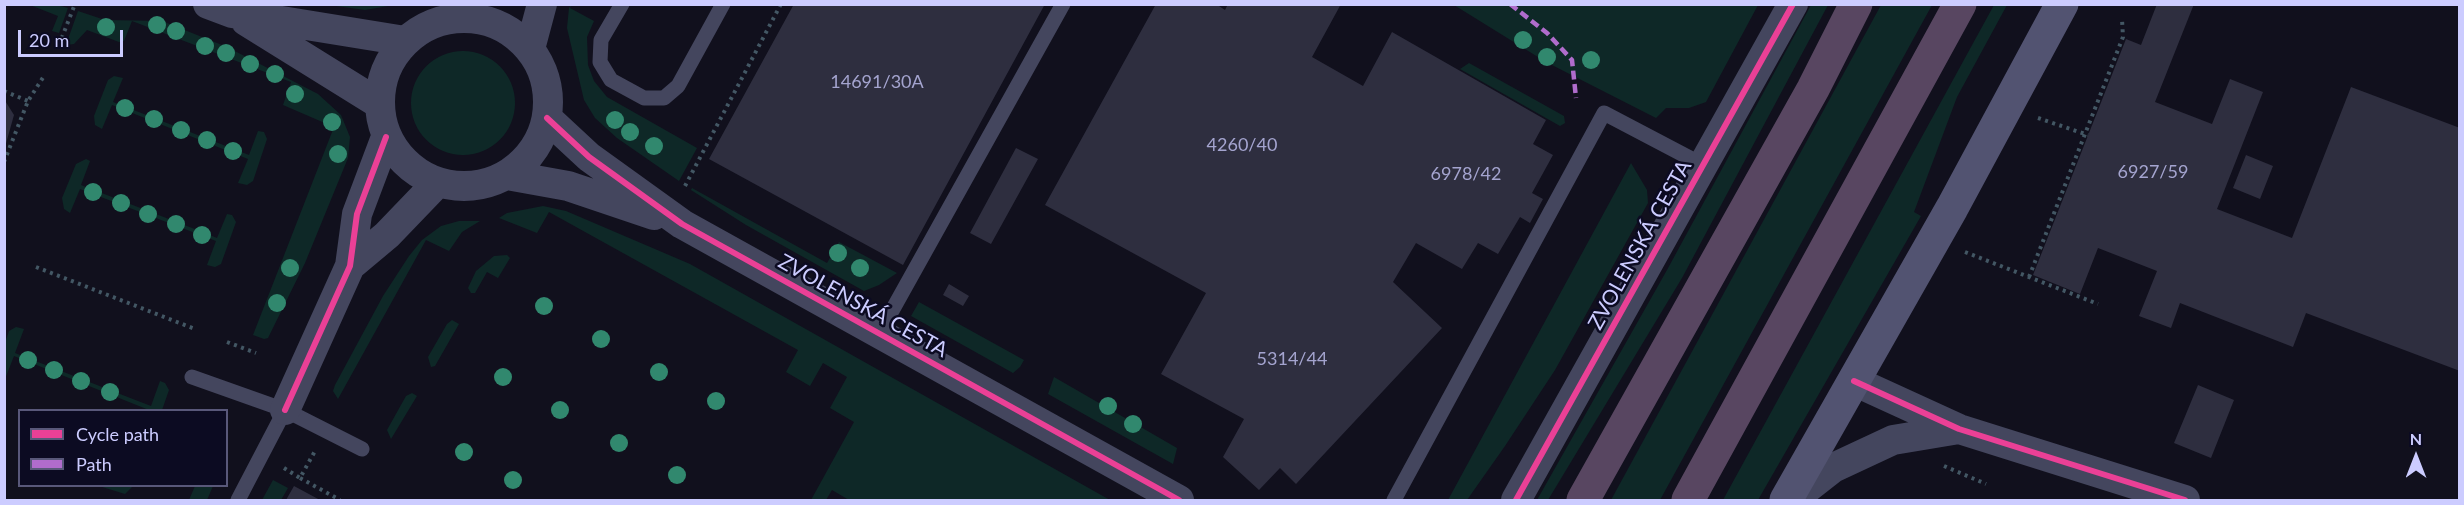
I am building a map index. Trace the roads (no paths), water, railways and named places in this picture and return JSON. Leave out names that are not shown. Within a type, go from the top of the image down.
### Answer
[{"type":"highway","points":[[1583,501],[1813,89],[1856,4]]},
{"type":"highway","points":[[1688,501],[1960,4]]},
{"type":"main road","points":[[1786,501],[2062,4]]},
{"type":"street","points":[[530,49],[542,4]]},
{"type":"street","name":"ZVOLENSKÁ CESTA","points":[[1516,501],[1793,4]]},
{"type":"street","points":[[220,9],[405,41]]},
{"type":"street","points":[[220,9],[378,103]]},
{"type":"street","name":"ZVOLENSKÁ CESTA","points":[[472,11],[502,27],[530,49],[546,81],[547,118],[534,151],[507,175],[473,187],[437,183],[406,165],[386,137],[378,103],[385,69],[405,41],[434,23],[472,11]]},
{"type":"street","name":"ZVOLENSKÁ CESTA","points":[[547,118],[589,157],[682,224],[1179,501]]},
{"type":"street","points":[[285,410],[350,266],[357,214],[386,137]]},
{"type":"street","name":"ZVOLENSKÁ CESTA","points":[[507,175],[568,186],[682,224]]},
{"type":"street","points":[[350,266],[387,235],[437,183]]},
{"type":"street","points":[[1854,381],[1959,429],[2151,495],[2185,501]]},
{"type":"street","points":[[1792,501],[1833,468],[1893,440],[1959,429]]},
{"type":"lane","points":[[621,4],[601,39],[600,62],[611,80],[644,98],[664,98],[678,86],[723,4]]},
{"type":"lane","points":[[879,334],[1063,4]]},
{"type":"lane","points":[[1394,501],[1604,113],[1703,165]]},
{"type":"lane","points":[[192,377],[285,410],[362,449]]},
{"type":"lane","points":[[238,501],[285,410]]}]
